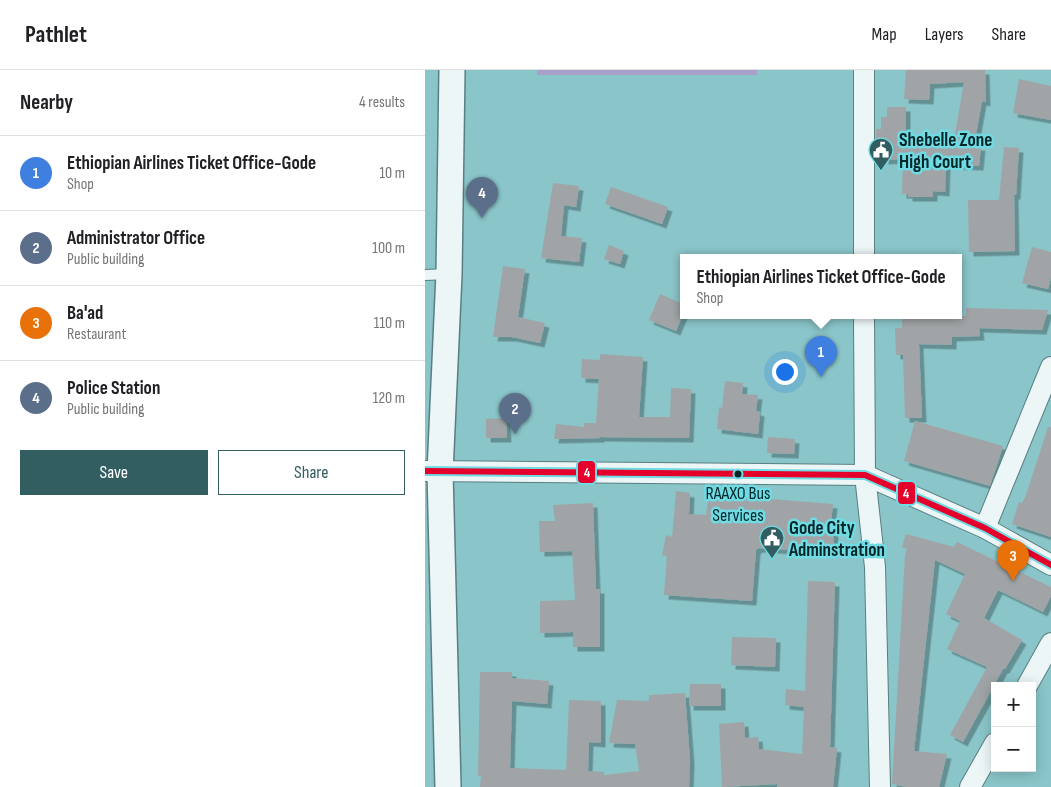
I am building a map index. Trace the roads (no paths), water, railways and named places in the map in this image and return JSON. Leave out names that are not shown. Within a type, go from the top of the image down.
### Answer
[{"type":"street","points":[[448,787],[433,472],[437,274],[452,70]]},
{"type":"street","points":[[864,70],[864,254]]},
{"type":"street","points":[[864,319],[865,475],[875,567],[880,787]]},
{"type":"street","points":[[985,528],[1051,367]]},
{"type":"street","points":[[433,472],[865,475],[985,528],[1051,565]]},
{"type":"street","points":[[1029,682],[1051,643]]},
{"type":"street","points":[[970,787],[991,750]]},
{"type":"place","name":"Shebelle Zone High Court","points":[[881,171]]},
{"type":"place","name":"Police Station","points":[[482,218]]},
{"type":"place","name":"Ethiopian Airlines Ticket Office-Gode","points":[[821,377]]},
{"type":"place","name":"Administrator Office","points":[[515,434]]},
{"type":"place","name":"RAAXO Bus Services","points":[[738,474]]},
{"type":"place","name":"Gode City Adminstration","points":[[772,559]]},
{"type":"place","name":"Ba'ad","points":[[1013,581]]}]
